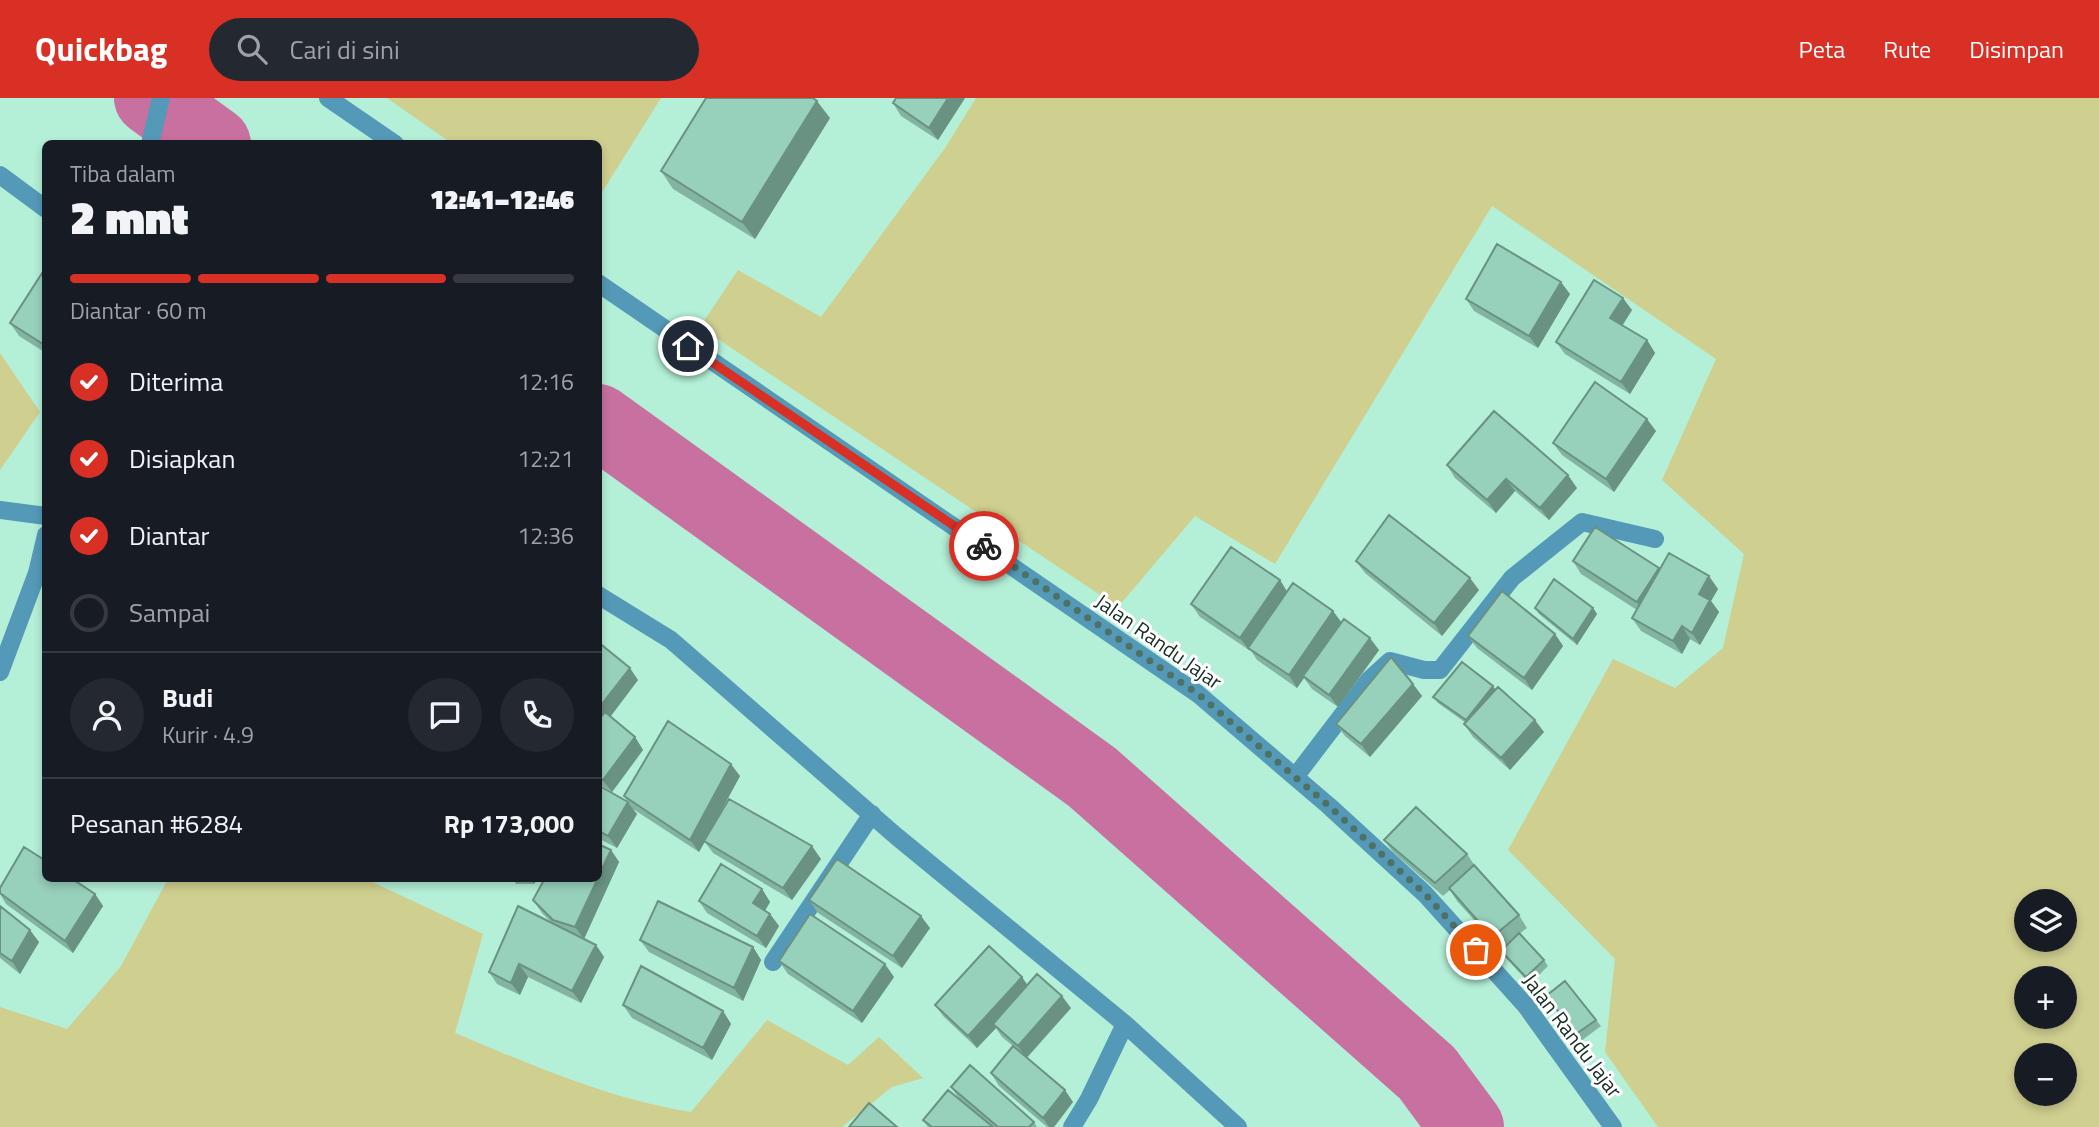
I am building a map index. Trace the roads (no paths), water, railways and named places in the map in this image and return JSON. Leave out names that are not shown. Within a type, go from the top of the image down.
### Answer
[{"type":"street","points":[[151,140],[161,98]]},
{"type":"street","points":[[328,98],[389,140]]},
{"type":"street","points":[[0,175],[42,206]]},
{"type":"street","name":"Jalan Randu Jajar","points":[[602,287],[1198,694],[1300,771],[1425,894],[1526,1006],[1613,1127]]},
{"type":"street","points":[[0,510],[42,515]]},
{"type":"street","points":[[1300,771],[1369,680],[1390,661],[1424,670],[1440,670],[1512,578],[1582,522],[1655,539]]},
{"type":"street","points":[[0,672],[37,573],[42,552]]},
{"type":"street","points":[[602,597],[671,640],[872,814],[1125,1024],[1238,1127]]},
{"type":"street","points":[[773,962],[872,814]]},
{"type":"street","points":[[1072,1127],[1089,1099],[1125,1024]]},
{"type":"waterway","points":[[151,98],[209,140]]},
{"type":"waterway","points":[[602,424],[1092,777],[1427,1073],[1467,1127]]}]
